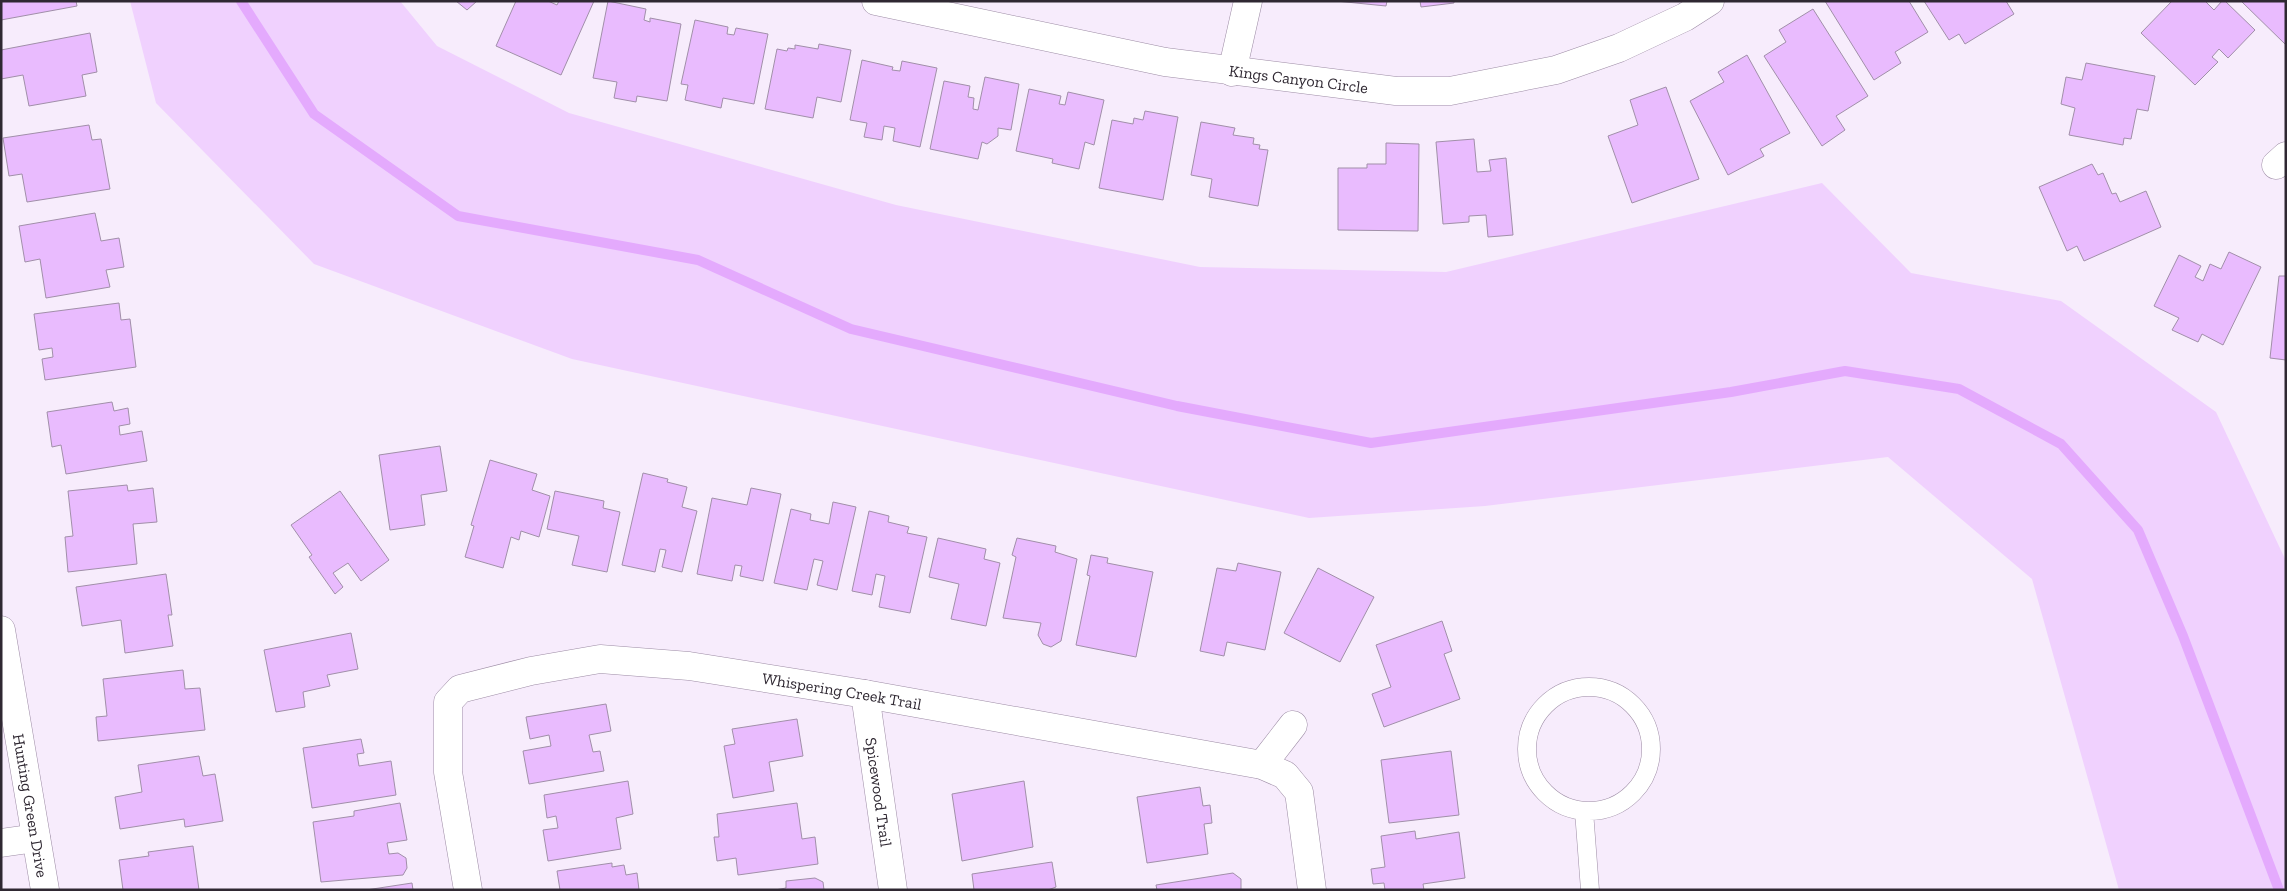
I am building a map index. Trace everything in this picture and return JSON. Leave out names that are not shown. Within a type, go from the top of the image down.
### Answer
[{"type":"street","name":"Kings Canyon Circle","points":[[876,1],[1165,62],[1232,72],[1396,91],[1450,91],[1556,70],[1619,48],[1685,17],[1710,1]]},
{"type":"street","points":[[1232,72],[1248,1]]},
{"type":"street","name":"Hunting Green Drive","points":[[1,630],[45,890]]},
{"type":"street","name":"Whispering Creek Trail","points":[[468,890],[448,772],[448,702],[460,690],[531,671],[600,659],[690,666],[865,694],[1262,765],[1285,775],[1299,792],[1312,890]]},
{"type":"street","name":"Spicewood Trail","points":[[865,694],[893,890]]},
{"type":"street","points":[[1262,765],[1293,725]]},
{"type":"street","points":[[1,843],[36,838]]},
{"type":"lane","points":[[1596,686],[1617,693],[1631,702],[1644,719],[1650,739],[1647,771],[1641,783],[1626,799],[1602,811],[1584,811],[1568,808],[1549,797],[1531,771],[1526,748],[1534,718],[1551,699],[1570,689],[1596,686]]},
{"type":"lane","points":[[1584,811],[1590,890]]},
{"type":"shaded area","points":[[130,1],[400,1],[437,46],[569,113],[896,205],[1200,267],[1446,272],[1822,183],[1911,273],[2061,301],[2216,412],[2286,561],[2286,890],[2119,890],[2032,579],[1888,457],[1485,506],[1309,518],[572,359],[314,264],[156,103]]},
{"type":"building","points":[[1,1],[76,1],[77,6],[1,20]]},
{"type":"building","points":[[456,1],[477,1],[467,10]]},
{"type":"building","points":[[516,1],[548,1],[557,5],[559,1],[594,1],[561,75],[496,46]]},
{"type":"building","points":[[608,1],[646,9],[644,20],[650,22],[650,18],[681,24],[667,101],[637,96],[636,102],[614,98],[617,82],[593,78]]},
{"type":"building","points":[[1336,1],[1387,1],[1386,6]]},
{"type":"building","points":[[1420,1],[1454,1],[1454,3],[1421,7]]},
{"type":"building","points":[[1825,1],[1909,1],[1928,32],[1895,52],[1901,63],[1874,80]]},
{"type":"building","points":[[1924,1],[2006,1],[2014,14],[1965,44],[1959,34],[1949,40]]},
{"type":"building","points":[[2172,1],[2205,1],[2214,10],[2222,1],[2225,1],[2255,30],[2228,58],[2219,49],[2212,57],[2218,62],[2195,85],[2141,33]]},
{"type":"building","points":[[2241,1],[2286,1],[2286,45]]},
{"type":"building","points":[[1813,9],[1868,96],[1836,116],[1845,130],[1822,146],[1764,56],[1786,42],[1779,30]]},
{"type":"building","points":[[695,20],[728,27],[727,34],[734,35],[736,28],[768,34],[754,104],[723,98],[721,108],[685,100],[688,85],[681,84]]},
{"type":"building","points":[[90,33],[97,72],[82,75],[86,96],[29,106],[23,75],[1,79],[1,50]]},
{"type":"building","points":[[819,44],[851,50],[841,102],[817,97],[813,118],[765,109],[777,49],[787,51],[788,48],[795,49],[795,45],[818,49]]},
{"type":"building","points":[[1747,55],[1790,133],[1760,149],[1764,156],[1728,175],[1690,101],[1724,82],[1718,72]]},
{"type":"building","points":[[862,60],[893,67],[892,70],[900,71],[902,61],[937,68],[920,147],[893,141],[895,128],[884,126],[882,140],[864,137],[867,123],[850,120]]},
{"type":"building","points":[[2086,63],[2155,76],[2148,111],[2137,109],[2131,139],[2124,138],[2123,145],[2069,135],[2075,108],[2061,104],[2066,77],[2082,80]]},
{"type":"building","points":[[985,77],[1019,84],[1011,130],[998,128],[998,136],[987,144],[982,142],[978,159],[930,149],[944,81],[970,86],[968,97],[974,98],[973,109],[978,110]]},
{"type":"building","points":[[1666,87],[1699,179],[1632,203],[1608,136],[1638,125],[1630,100]]},
{"type":"building","points":[[1029,89],[1061,96],[1059,104],[1065,105],[1068,92],[1104,100],[1094,145],[1085,142],[1079,169],[1052,163],[1053,159],[1016,151]]},
{"type":"building","points":[[1145,111],[1178,117],[1163,200],[1099,188],[1112,120],[1133,124],[1134,118],[1143,120]]},
{"type":"building","points":[[1201,122],[1235,128],[1233,135],[1254,138],[1253,144],[1260,145],[1259,149],[1268,150],[1258,206],[1209,197],[1212,179],[1191,175]]},
{"type":"building","points":[[89,125],[92,140],[101,139],[110,189],[27,202],[22,174],[9,176],[3,138]]},
{"type":"building","points":[[1474,139],[1477,172],[1491,171],[1489,160],[1506,158],[1513,235],[1488,237],[1486,215],[1469,216],[1469,222],[1443,224],[1436,142]]},
{"type":"building","points":[[1386,143],[1419,144],[1418,231],[1338,230],[1338,168],[1367,168],[1367,164],[1386,164]]},
{"type":"building","points":[[2092,164],[2098,175],[2103,173],[2112,194],[2116,193],[2120,202],[2146,191],[2161,227],[2084,261],[2077,246],[2067,251],[2039,187]]},
{"type":"building","points":[[95,213],[101,241],[119,238],[124,267],[106,270],[110,287],[46,298],[40,259],[25,262],[19,226]]},
{"type":"building","points":[[2229,252],[2261,267],[2223,345],[2202,334],[2198,342],[2172,330],[2179,318],[2154,306],[2179,255],[2201,266],[2195,277],[2203,281],[2210,264],[2221,269]]},
{"type":"building","points":[[2279,276],[2286,276],[2286,360],[2270,358]]},
{"type":"building","points":[[119,303],[121,320],[130,319],[136,367],[45,380],[42,359],[53,357],[52,348],[39,350],[34,314]]},
{"type":"building","points":[[112,402],[114,411],[128,408],[130,424],[119,426],[120,435],[142,431],[147,461],[66,474],[61,445],[52,447],[47,412]]},
{"type":"building","points":[[440,446],[447,491],[421,495],[425,525],[390,530],[379,455]]},
{"type":"building","points":[[490,460],[537,474],[532,490],[550,496],[539,537],[521,531],[519,540],[511,537],[503,568],[465,557],[474,526],[471,525]]},
{"type":"building","points":[[643,473],[668,479],[667,482],[687,487],[682,507],[697,511],[682,572],[662,567],[666,550],[660,549],[655,572],[622,565]]},
{"type":"building","points":[[127,485],[128,491],[153,488],[157,522],[133,524],[137,564],[68,572],[65,537],[73,536],[68,491]]},
{"type":"building","points":[[751,488],[781,494],[763,581],[740,576],[742,566],[735,565],[732,581],[697,574],[712,498],[747,505]]},
{"type":"building","points":[[340,491],[389,560],[361,581],[348,563],[333,573],[343,587],[335,594],[309,557],[312,555],[291,525]]},
{"type":"building","points":[[555,491],[604,501],[603,508],[620,512],[607,572],[572,565],[579,536],[547,529]]},
{"type":"building","points":[[833,502],[856,507],[837,590],[817,585],[823,561],[814,559],[807,590],[774,583],[791,509],[811,514],[810,520],[829,524]]},
{"type":"building","points":[[869,511],[889,516],[888,522],[909,527],[907,533],[927,537],[910,613],[879,607],[885,576],[876,574],[872,595],[852,591]]},
{"type":"building","points":[[938,538],[986,549],[984,559],[1000,563],[986,626],[951,619],[959,584],[929,577]]},
{"type":"building","points":[[1017,538],[1056,546],[1055,552],[1077,559],[1061,641],[1051,647],[1043,644],[1038,635],[1041,623],[1003,618],[1016,557],[1012,555]]},
{"type":"building","points":[[1091,555],[1108,558],[1107,563],[1153,572],[1136,657],[1076,645],[1090,576],[1087,575]]},
{"type":"building","points":[[1238,563],[1281,572],[1265,650],[1227,642],[1224,656],[1200,651],[1217,568],[1236,571]]},
{"type":"building","points":[[1318,568],[1374,597],[1340,662],[1284,633]]},
{"type":"building","points":[[166,574],[172,615],[168,615],[173,646],[125,653],[121,620],[82,626],[76,587]]},
{"type":"building","points":[[1442,621],[1452,651],[1444,654],[1460,699],[1384,727],[1372,694],[1391,687],[1376,645]]},
{"type":"building","points":[[351,633],[358,669],[327,675],[330,686],[303,692],[305,707],[276,712],[264,650]]},
{"type":"building","points":[[183,670],[185,689],[200,688],[205,730],[98,741],[96,717],[107,716],[103,679]]},
{"type":"building","points":[[606,704],[611,731],[589,735],[593,752],[600,751],[604,771],[529,784],[523,751],[551,746],[549,735],[530,739],[526,717]]},
{"type":"building","points":[[797,719],[803,756],[769,762],[774,791],[733,798],[724,746],[735,744],[732,729]]},
{"type":"building","points":[[361,739],[364,753],[357,754],[359,766],[391,761],[396,795],[312,808],[303,748]]},
{"type":"building","points":[[1451,751],[1459,815],[1389,823],[1381,760]]},
{"type":"building","points":[[199,756],[203,776],[215,774],[223,821],[185,827],[184,819],[120,829],[115,797],[142,792],[138,765]]},
{"type":"building","points":[[628,781],[633,814],[616,818],[621,849],[548,861],[543,830],[558,828],[556,816],[547,818],[544,795]]},
{"type":"building","points":[[1024,781],[1033,847],[962,861],[952,794]]},
{"type":"building","points":[[1200,787],[1203,806],[1210,805],[1212,823],[1204,824],[1208,854],[1147,863],[1137,797]]},
{"type":"building","points":[[400,803],[407,840],[387,843],[389,854],[398,853],[406,858],[407,868],[403,875],[321,882],[313,822],[354,816],[354,811]]},
{"type":"building","points":[[797,803],[802,839],[815,837],[818,864],[738,875],[736,858],[717,861],[714,837],[719,837],[717,814]]},
{"type":"building","points":[[1415,831],[1416,839],[1459,832],[1465,878],[1423,884],[1424,890],[1385,890],[1384,883],[1373,884],[1371,869],[1385,867],[1381,836]]},
{"type":"building","points":[[193,846],[199,890],[123,890],[119,860],[149,856],[148,852]]},
{"type":"building","points":[[1052,862],[1056,887],[1048,890],[974,890],[972,874]]},
{"type":"building","points":[[612,863],[612,867],[624,865],[626,875],[637,873],[639,890],[560,890],[557,871]]},
{"type":"building","points":[[1233,873],[1241,879],[1241,890],[1157,890],[1156,885]]},
{"type":"building","points":[[815,878],[823,882],[824,890],[775,890],[786,888],[786,881]]},
{"type":"building","points":[[412,883],[413,890],[366,890]]},
{"type":"waterway","points":[[241,1],[314,114],[458,216],[698,260],[851,329],[1177,406],[1371,443],[1731,392],[1845,371],[1959,389],[2061,444],[2138,530],[2183,636],[2279,890]]}]
